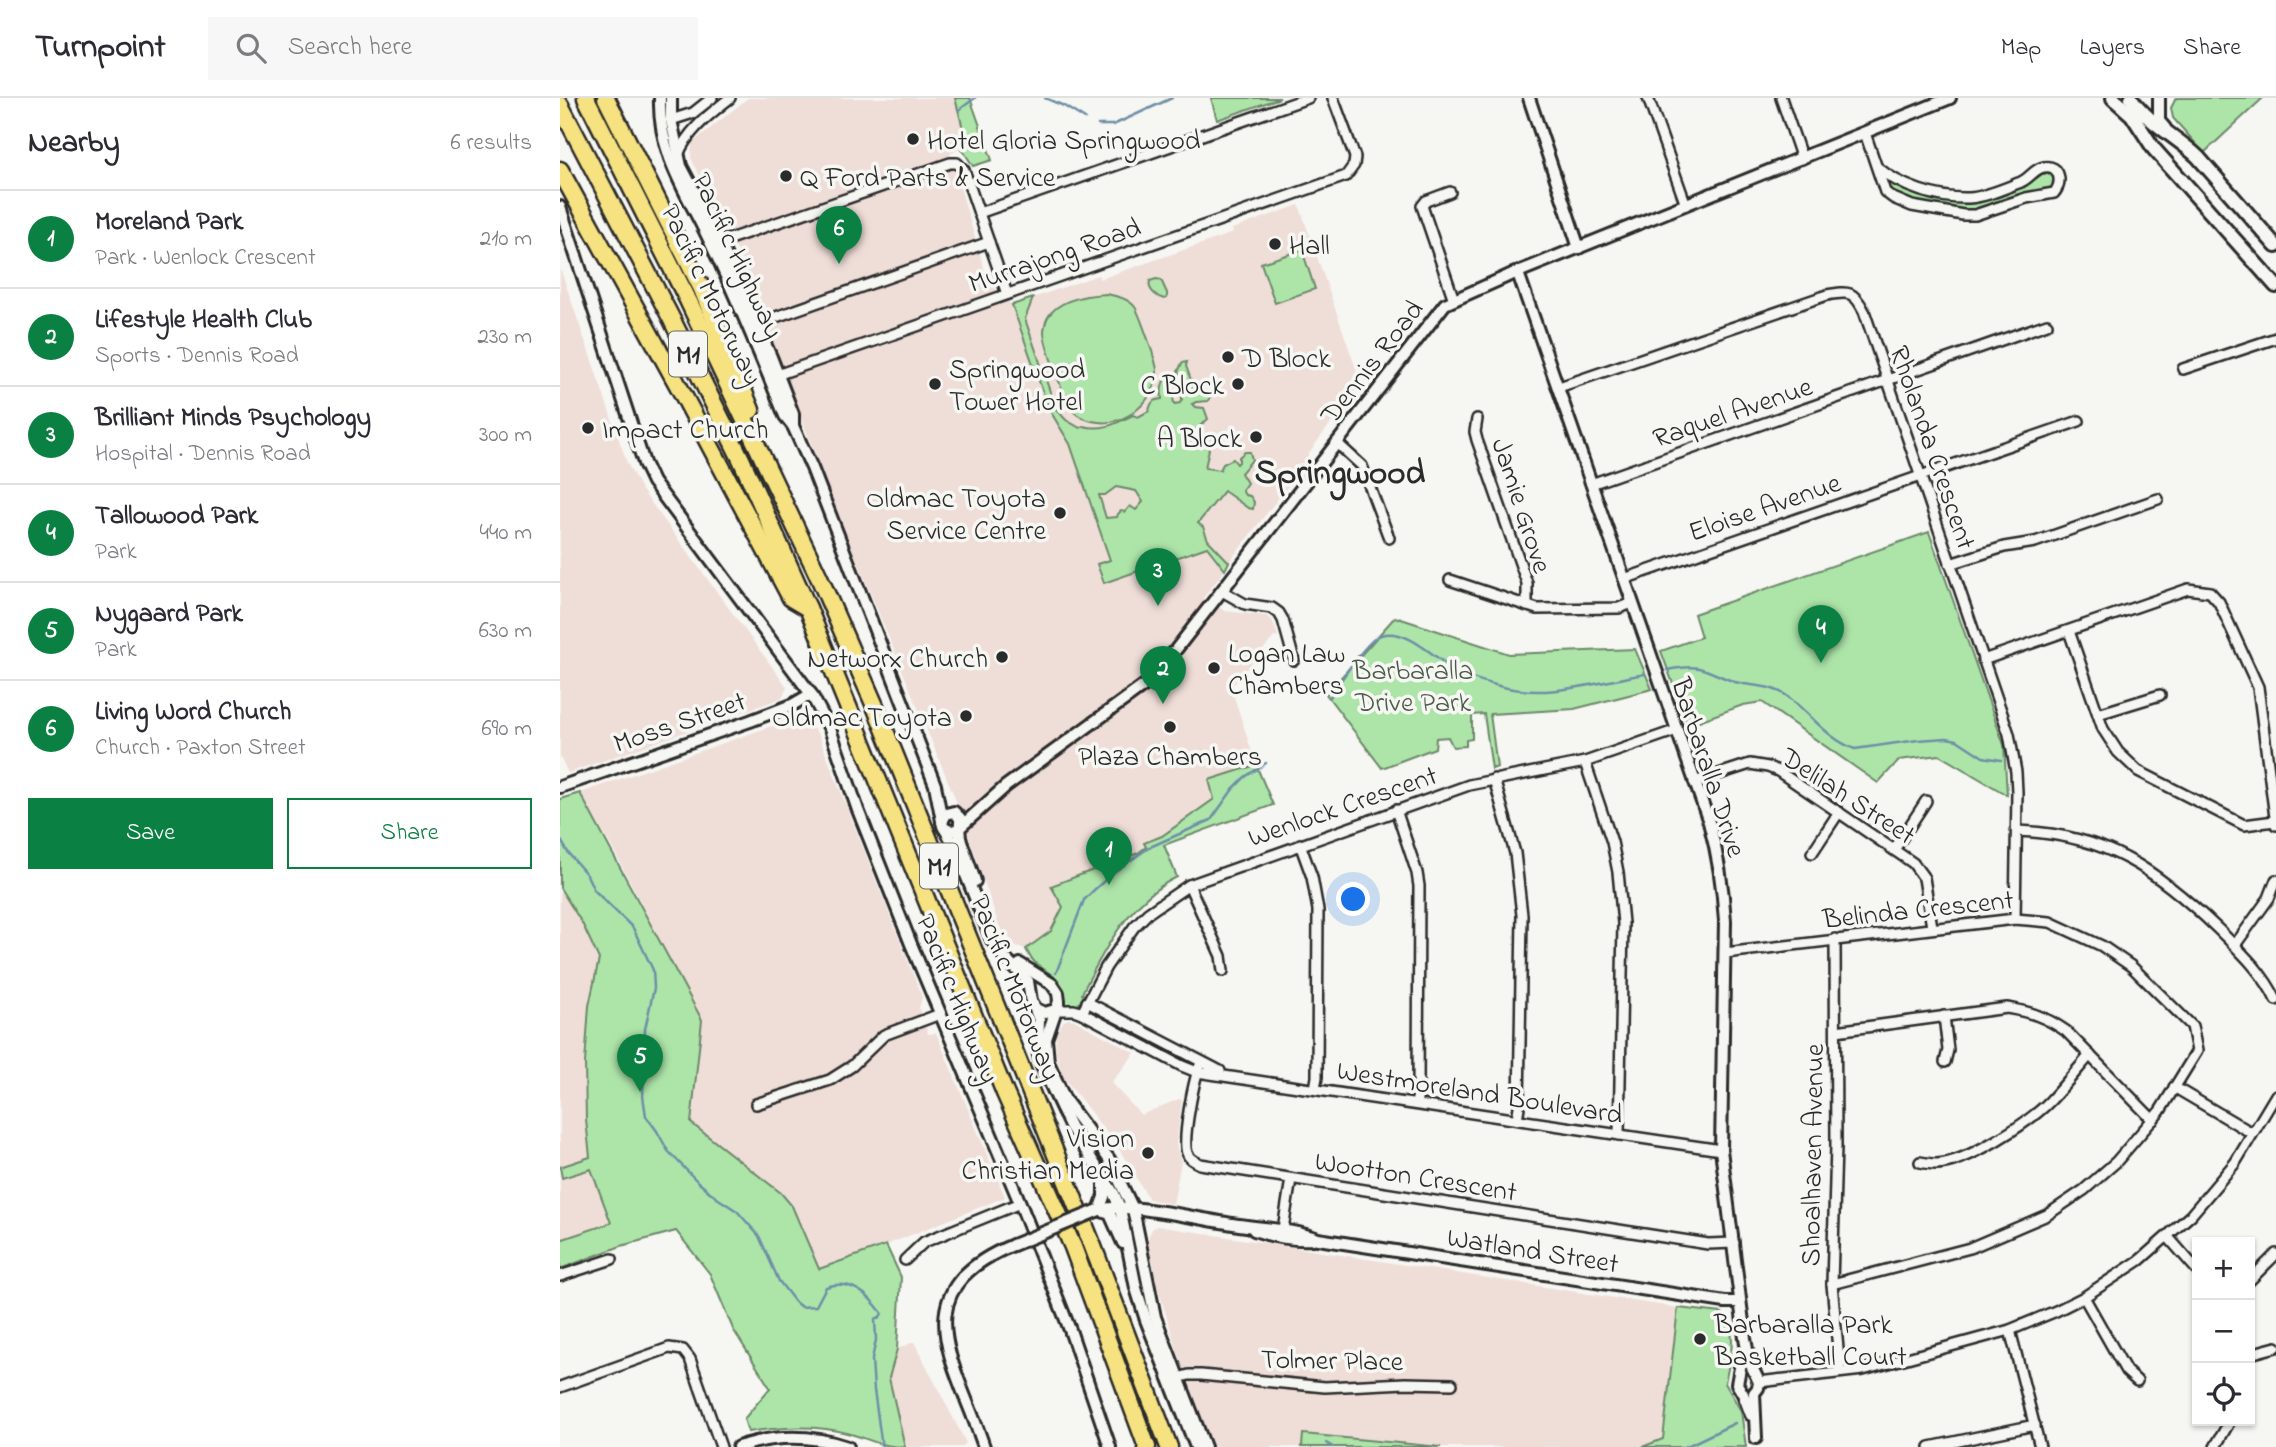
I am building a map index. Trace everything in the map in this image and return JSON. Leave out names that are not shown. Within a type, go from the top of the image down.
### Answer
[{"type":"highway","name":"Pacific Motorway","points":[[586,98],[688,300],[819,577],[875,706],[1092,1244],[1169,1447]]},
{"type":"highway","points":[[606,98],[702,289],[778,471],[778,491]]},
{"type":"highway","name":"Pacific Motorway","points":[[560,105],[729,435],[808,608],[1005,1093],[1073,1247],[1147,1447]]},
{"type":"highway","points":[[560,170],[791,598],[808,608]]},
{"type":"main road","points":[[2113,98],[2132,115],[2154,149],[2276,286]]},
{"type":"main road","points":[[2132,98],[2141,112],[2198,158],[2276,246]]},
{"type":"street","name":"Pacific Highway","points":[[660,98],[687,180],[774,376]]},
{"type":"street","name":"Pacific Highway","points":[[671,98],[665,147],[676,176],[716,244],[756,324],[785,416],[793,426],[812,468],[935,785],[943,825],[953,843],[992,940],[1005,958],[1028,981],[1032,1005],[1040,1022],[1038,1051],[1042,1066],[1070,1126],[1120,1208],[1136,1288],[1146,1320],[1205,1447]]},
{"type":"street","points":[[668,125],[693,113],[712,98]]},
{"type":"street","points":[[678,156],[682,144],[695,127],[730,98]]},
{"type":"street","points":[[979,213],[1308,98]]},
{"type":"street","name":"Murrajong Road","points":[[774,376],[1346,176],[1351,171],[1355,157],[1333,98]]},
{"type":"street","points":[[1529,98],[1579,248]]},
{"type":"street","points":[[1648,98],[1686,205]]},
{"type":"street","points":[[1781,98],[1802,159]]},
{"type":"street","name":"Dennis Road","points":[[960,827],[984,803],[1153,679],[1445,304],[1950,98]]},
{"type":"street","points":[[2159,98],[2159,121],[2172,138]]},
{"type":"street","points":[[668,125],[695,127]]},
{"type":"street","points":[[1865,133],[1880,181],[1888,196],[1912,206],[1975,215],[2026,198],[2054,193],[2060,182],[2059,174],[2046,166],[2019,183],[1979,196],[1959,197],[1907,186],[1891,179],[1877,167]]},
{"type":"street","points":[[716,244],[950,163],[957,163],[964,170],[1007,294]]},
{"type":"street","points":[[1450,192],[1426,201],[1422,206],[1454,300]]},
{"type":"street","name":"Pacific Highway","points":[[560,207],[644,463],[653,482],[811,694],[830,729],[859,810],[940,1014],[1070,1330],[1110,1447]]},
{"type":"street","points":[[756,324],[989,242]]},
{"type":"street","name":"Barbaralla Drive","points":[[1518,273],[1717,849],[1724,894],[1725,953],[1721,1150],[1753,1386],[1751,1414],[1756,1442]]},
{"type":"street","name":"Rholanda Crescent","points":[[1559,387],[1841,292],[1852,293],[1858,299],[2009,734],[2017,792],[2015,919]]},
{"type":"street","name":"Raquel Avenue","points":[[1591,484],[2047,324]]},
{"type":"street","points":[[2183,369],[2276,338]]},
{"type":"street","name":"Jamie Grove","points":[[1477,419],[1477,440],[1527,583],[1527,606]]},
{"type":"street","name":"Eloise Avenue","points":[[1624,579],[2079,421]]},
{"type":"street","points":[[1337,443],[1362,466],[1389,538]]},
{"type":"street","points":[[1950,564],[2004,547],[2035,542],[2158,499]]},
{"type":"street","points":[[1450,580],[1537,609],[1619,608],[1632,603]]},
{"type":"street","points":[[1983,660],[2188,589],[2210,592],[2219,602],[2258,687],[2276,823],[2244,825],[2138,771],[2118,752],[2103,729],[2069,631]]},
{"type":"street","points":[[1222,591],[1245,604],[1272,608],[1279,613],[1294,660]]},
{"type":"street","name":"Moss Street","points":[[560,787],[750,721],[792,705],[811,694]]},
{"type":"street","points":[[2098,714],[2160,695]]},
{"type":"street","name":"Wenlock Crescent","points":[[1082,1013],[1119,947],[1134,927],[1169,897],[1189,885],[1469,785],[1585,762],[1677,730]]},
{"type":"street","points":[[1585,762],[1612,842],[1623,923],[1619,1135]]},
{"type":"street","name":"Delilah Street","points":[[1694,782],[1750,764],[1778,771],[1913,863],[1924,878],[1932,927]]},
{"type":"street","points":[[1494,779],[1515,853],[1522,915],[1517,1119]]},
{"type":"street","name":"Pacific Highway","points":[[935,785],[955,813]]},
{"type":"street","points":[[1894,850],[1926,801]]},
{"type":"street","name":"Dennis Road","points":[[955,813],[984,803]]},
{"type":"street","points":[[1396,810],[1419,886],[1416,1104]]},
{"type":"street","points":[[1812,853],[1839,812]]},
{"type":"street","points":[[955,813],[960,818],[960,827],[952,831],[943,825],[946,814],[955,813]]},
{"type":"street","name":"Pacific Highway","points":[[960,827],[961,842],[995,935],[1013,959],[1055,987],[1059,1000],[1046,1043],[1048,1062],[1065,1100],[1109,1159],[1133,1209],[1154,1317],[1196,1447]]},
{"type":"street","points":[[2017,831],[2059,835],[2113,851],[2136,862],[2179,891],[2235,945],[2255,967],[2276,1000]]},
{"type":"street","points":[[1300,844],[1312,877],[1318,910],[1315,1089]]},
{"type":"street","points":[[2235,945],[2269,898],[2276,880]]},
{"type":"street","points":[[1189,885],[1221,956],[1223,971]]},
{"type":"street","name":"Belinda Crescent","points":[[1725,953],[2015,919],[2050,922],[2102,946],[2131,966],[2192,1026],[2197,1051],[2153,1120],[2116,1162],[2084,1190],[2047,1215],[1970,1248],[1832,1284]]},
{"type":"street","name":"Shoalhaven Avenue","points":[[1835,939],[1836,1146],[1832,1284],[1840,1371]]},
{"type":"street","name":"Westmoreland Boulevard","points":[[1087,1002],[1199,1067]]},
{"type":"street","points":[[1032,1005],[1041,1012],[1055,1010]]},
{"type":"street","points":[[1836,1031],[2007,1008],[2030,1011],[2066,1031],[2153,1120]]},
{"type":"street","name":"Westmoreland Boulevard","points":[[1055,1010],[1082,1013],[1182,1066],[1315,1089],[1721,1150]]},
{"type":"street","points":[[756,1104],[830,1080],[852,1066],[884,1035],[940,1014]]},
{"type":"street","points":[[1944,1016],[1948,1050],[1945,1062]]},
{"type":"street","points":[[1920,1162],[1938,1165],[1961,1157],[2015,1128],[2048,1103],[2090,1055]]},
{"type":"street","name":"Wootton Crescent","points":[[1199,1067],[1186,1150],[1191,1159],[1208,1166],[1708,1244],[1734,1243]]},
{"type":"street","points":[[2174,1087],[2252,1133]]},
{"type":"street","points":[[1739,1377],[1745,1373],[1753,1386],[1840,1371],[1863,1370],[2010,1329],[2084,1297],[2112,1280],[2168,1237],[2191,1215],[2228,1171],[2276,1095]]},
{"type":"street","points":[[1283,1229],[1291,1179]]},
{"type":"street","points":[[1104,1180],[1104,1197],[1099,1210],[1110,1214],[1122,1238],[1126,1255],[1131,1259]]},
{"type":"street","points":[[905,1260],[924,1242],[1020,1203]]},
{"type":"street","name":"Watland Street","points":[[984,1447],[947,1350],[944,1327],[947,1304],[957,1283],[989,1255],[1099,1210],[1133,1209],[1241,1226],[1283,1229],[1318,1239],[1725,1303],[1740,1302]]},
{"type":"street","points":[[1140,1237],[1151,1219],[1166,1214]]},
{"type":"street","name":"Watland Street","points":[[1241,1226],[1268,1235],[1299,1240],[1318,1239]]},
{"type":"street","points":[[2168,1237],[2192,1264]]},
{"type":"street","points":[[2255,1275],[2276,1254]]},
{"type":"street","points":[[560,1276],[612,1259]]},
{"type":"street","points":[[2084,1297],[2126,1371],[2137,1381]]},
{"type":"street","points":[[2010,1329],[2040,1447]]},
{"type":"street","name":"Barbaralla Drive","points":[[1745,1338],[1738,1388],[1753,1386]]},
{"type":"street","points":[[2255,1353],[2276,1347]]},
{"type":"street","points":[[560,1387],[669,1348],[683,1350],[690,1359],[721,1447]]},
{"type":"street","name":"Tolmer Place","points":[[1173,1379],[1201,1375],[1325,1387],[1405,1383],[1452,1384]]},
{"type":"street","points":[[1930,1447],[2035,1425]]},
{"type":"street","points":[[2215,1447],[2227,1426]]},
{"type":"street","points":[[738,1447],[752,1442],[783,1438],[813,1439],[848,1447]]},
{"type":"shaded area","points":[[748,98],[955,98],[967,144],[950,154],[988,281],[1012,305],[1049,409],[1070,444],[1110,560],[1104,583],[1208,547],[1225,570],[1203,598],[1225,611],[1266,616],[1272,620],[1278,636],[1274,637],[1231,687],[1256,765],[1210,780],[1214,799],[1162,836],[1144,843],[1146,847],[1138,853],[1052,886],[1063,907],[1051,931],[1026,949],[1014,945],[999,926],[960,810],[839,517],[739,255],[691,158],[692,143]]},
{"type":"shaded area","points":[[1299,205],[1361,383],[1308,454],[1308,460],[1229,562],[1208,540],[1116,558],[1081,429],[1066,420],[1056,409],[1025,319],[1033,298],[1098,275],[1100,279],[1233,233],[1232,229]]},
{"type":"shaded area","points":[[560,268],[627,463],[641,489],[787,687],[782,698],[568,773],[560,756]]},
{"type":"shaded area","points":[[795,718],[805,720],[818,734],[922,997],[919,1008],[928,1034],[936,1033],[1005,1197],[819,1269],[792,1206],[781,1193],[690,1123],[702,1020],[614,851],[580,793]]},
{"type":"shaded area","points":[[560,888],[582,923],[599,959],[589,1006],[585,1063],[590,1157],[560,1167]]},
{"type":"shaded area","points":[[1069,1019],[1135,1053],[1111,1083],[1141,1115],[1182,1100],[1176,1145],[1181,1162],[1173,1204],[1149,1199],[1119,1149],[1062,1075],[1056,1051],[1056,1033],[1064,1021]]},
{"type":"shaded area","points":[[591,1169],[611,1223],[560,1240],[560,1181]]},
{"type":"shaded area","points":[[1157,1226],[1678,1308],[1663,1439],[1642,1447],[1441,1447],[1304,1434],[1300,1447],[1213,1447],[1177,1350],[1157,1285],[1148,1241],[1153,1228]]},
{"type":"shaded area","points":[[914,1342],[966,1443],[962,1447],[905,1447],[889,1378],[897,1349]]},
{"type":"green space","points":[[955,98],[970,98],[992,160],[973,166],[962,149],[967,144]]},
{"type":"green space","points":[[1211,98],[1280,98],[1217,120]]},
{"type":"green space","points":[[2176,98],[2263,98],[2204,153],[2173,118],[2171,108]]},
{"type":"green space","points":[[2042,174],[2049,174],[2056,180],[2056,188],[1973,211],[1911,203],[1890,193],[1885,180],[1923,194],[1964,200],[2031,182]]},
{"type":"green space","points":[[1302,250],[1315,289],[1275,303],[1261,263]]},
{"type":"green space","points":[[1161,280],[1167,298],[1158,297],[1151,290],[1150,281]]},
{"type":"green space","points":[[1106,294],[1125,299],[1135,307],[1157,372],[1151,392],[1138,409],[1119,420],[1098,422],[1079,416],[1070,407],[1051,360],[1044,330],[1048,317],[1059,306],[1082,297]]},
{"type":"green space","points":[[1033,298],[1025,319],[1056,409],[1066,420],[1080,428],[1109,426],[1149,411],[1153,402],[1162,399],[1162,386],[1169,375],[1176,381],[1172,390],[1174,404],[1180,403],[1183,380],[1178,372],[1182,363],[1187,362],[1196,394],[1208,391],[1211,394],[1208,401],[1192,404],[1204,408],[1208,419],[1196,430],[1194,436],[1194,440],[1204,442],[1209,449],[1205,468],[1220,470],[1223,464],[1233,459],[1237,464],[1239,457],[1245,452],[1250,452],[1252,460],[1241,473],[1247,483],[1242,490],[1254,502],[1253,509],[1224,491],[1198,523],[1203,527],[1208,540],[1229,562],[1225,570],[1207,547],[1104,583],[1097,564],[1110,560],[1070,444],[1049,409],[1012,305]],"holes":[[[1116,487],[1136,491],[1143,502],[1136,510],[1130,506],[1117,517],[1106,518],[1099,495],[1105,495]]]},
{"type":"green space","points":[[1929,532],[2004,745],[2007,795],[1939,755],[1899,760],[1878,783],[1762,702],[1743,705],[1688,725],[1661,651],[1701,637],[1694,614]]},
{"type":"green space","name":"Barbaralla Drive Park","points":[[1395,617],[1509,654],[1635,649],[1652,689],[1574,709],[1490,714],[1497,767],[1492,769],[1484,714],[1472,715],[1472,739],[1466,740],[1466,746],[1453,747],[1448,737],[1436,738],[1435,748],[1382,768],[1326,694]]},
{"type":"green space","points":[[1256,765],[1273,805],[1164,845],[1177,877],[1161,886],[1133,911],[1101,956],[1077,1007],[1066,1004],[1064,992],[1055,977],[1036,964],[1026,949],[1051,931],[1063,907],[1051,886],[1138,853],[1146,847],[1144,843],[1162,836],[1214,799],[1209,780]]},
{"type":"green space","points":[[580,793],[702,1020],[691,1123],[781,1193],[792,1206],[819,1269],[886,1245],[901,1277],[897,1349],[889,1378],[905,1447],[882,1444],[823,1428],[748,1432],[744,1419],[770,1388],[733,1329],[710,1274],[676,1231],[621,1246],[560,1269],[560,1240],[611,1223],[591,1169],[562,1178],[560,1167],[590,1157],[585,1063],[589,1006],[599,959],[582,923],[560,888],[560,799]]},
{"type":"green space","points":[[1678,1308],[1722,1313],[1731,1328],[1731,1356],[1725,1383],[1741,1411],[1746,1447],[1642,1447],[1663,1439]]},
{"type":"green space","points":[[1303,1434],[1441,1447],[1300,1447]]},
{"type":"waterway","points":[[959,110],[975,98]]},
{"type":"waterway","points":[[1045,98],[1085,119]]},
{"type":"waterway","points":[[1098,125],[1113,125],[1172,98]]},
{"type":"waterway","points":[[1330,697],[1368,644],[1381,635],[1391,634],[1411,640],[1465,675],[1511,689],[1569,689],[1645,674]]},
{"type":"waterway","points":[[1667,670],[1699,668],[1735,682],[1774,689],[1787,696],[1836,739],[1855,749],[1947,738],[1957,740],[1983,757],[2001,760]]},
{"type":"waterway","points":[[1056,973],[1084,900],[1114,872],[1150,847],[1211,820],[1233,789],[1266,763]]},
{"type":"waterway","points":[[560,839],[587,875],[594,890],[633,928],[653,970],[654,988],[645,1029],[643,1096],[646,1116],[668,1151],[699,1183],[737,1211],[759,1236],[779,1281],[801,1307],[816,1306],[826,1287],[843,1285],[865,1294],[882,1313],[875,1319],[876,1340],[872,1359],[882,1447]]},
{"type":"waterway","points":[[1685,1447],[1735,1423]]},
{"type":"waterway","points":[[1326,1443],[1333,1447]]},
{"type":"place","name":"Hotel Gloria Springwood","points":[[913,139]]},
{"type":"place","name":"Q Ford Parts & Service","points":[[786,176]]},
{"type":"place","name":"Hall","points":[[1275,244]]},
{"type":"place","name":"Living Word Church","points":[[839,264]]},
{"type":"place","name":"D Block","points":[[1228,357]]},
{"type":"place","name":"Springwood Tower Hotel","points":[[935,384]]},
{"type":"place","name":"C Block","points":[[1238,384]]},
{"type":"place","name":"Impact Church","points":[[588,428]]},
{"type":"place","name":"A Block","points":[[1256,437]]},
{"type":"place","name":"Oldmac Toyota Service Centre","points":[[1060,513]]},
{"type":"place","name":"Brilliant Minds Psychology","points":[[1158,606]]},
{"type":"place","name":"Networx Church","points":[[1002,657]]},
{"type":"place","name":"Tallowood Park","points":[[1821,663]]},
{"type":"place","name":"Logan Law Chambers","points":[[1214,668]]},
{"type":"place","name":"Lifestyle Health Club","points":[[1163,704]]},
{"type":"place","name":"Oldmac Toyota","points":[[966,716]]},
{"type":"place","name":"Plaza Chambers","points":[[1170,727]]},
{"type":"place","name":"Moreland Park","points":[[1109,885]]},
{"type":"place","name":"Nygaard Park","points":[[640,1092]]},
{"type":"place","name":"Vision Christian Media","points":[[1148,1153]]},
{"type":"place","name":"Barbaralla Park Basketball Court","points":[[1700,1339]]},
{"type":"district","name":"Springwood","points":[[1340,471]]}]
